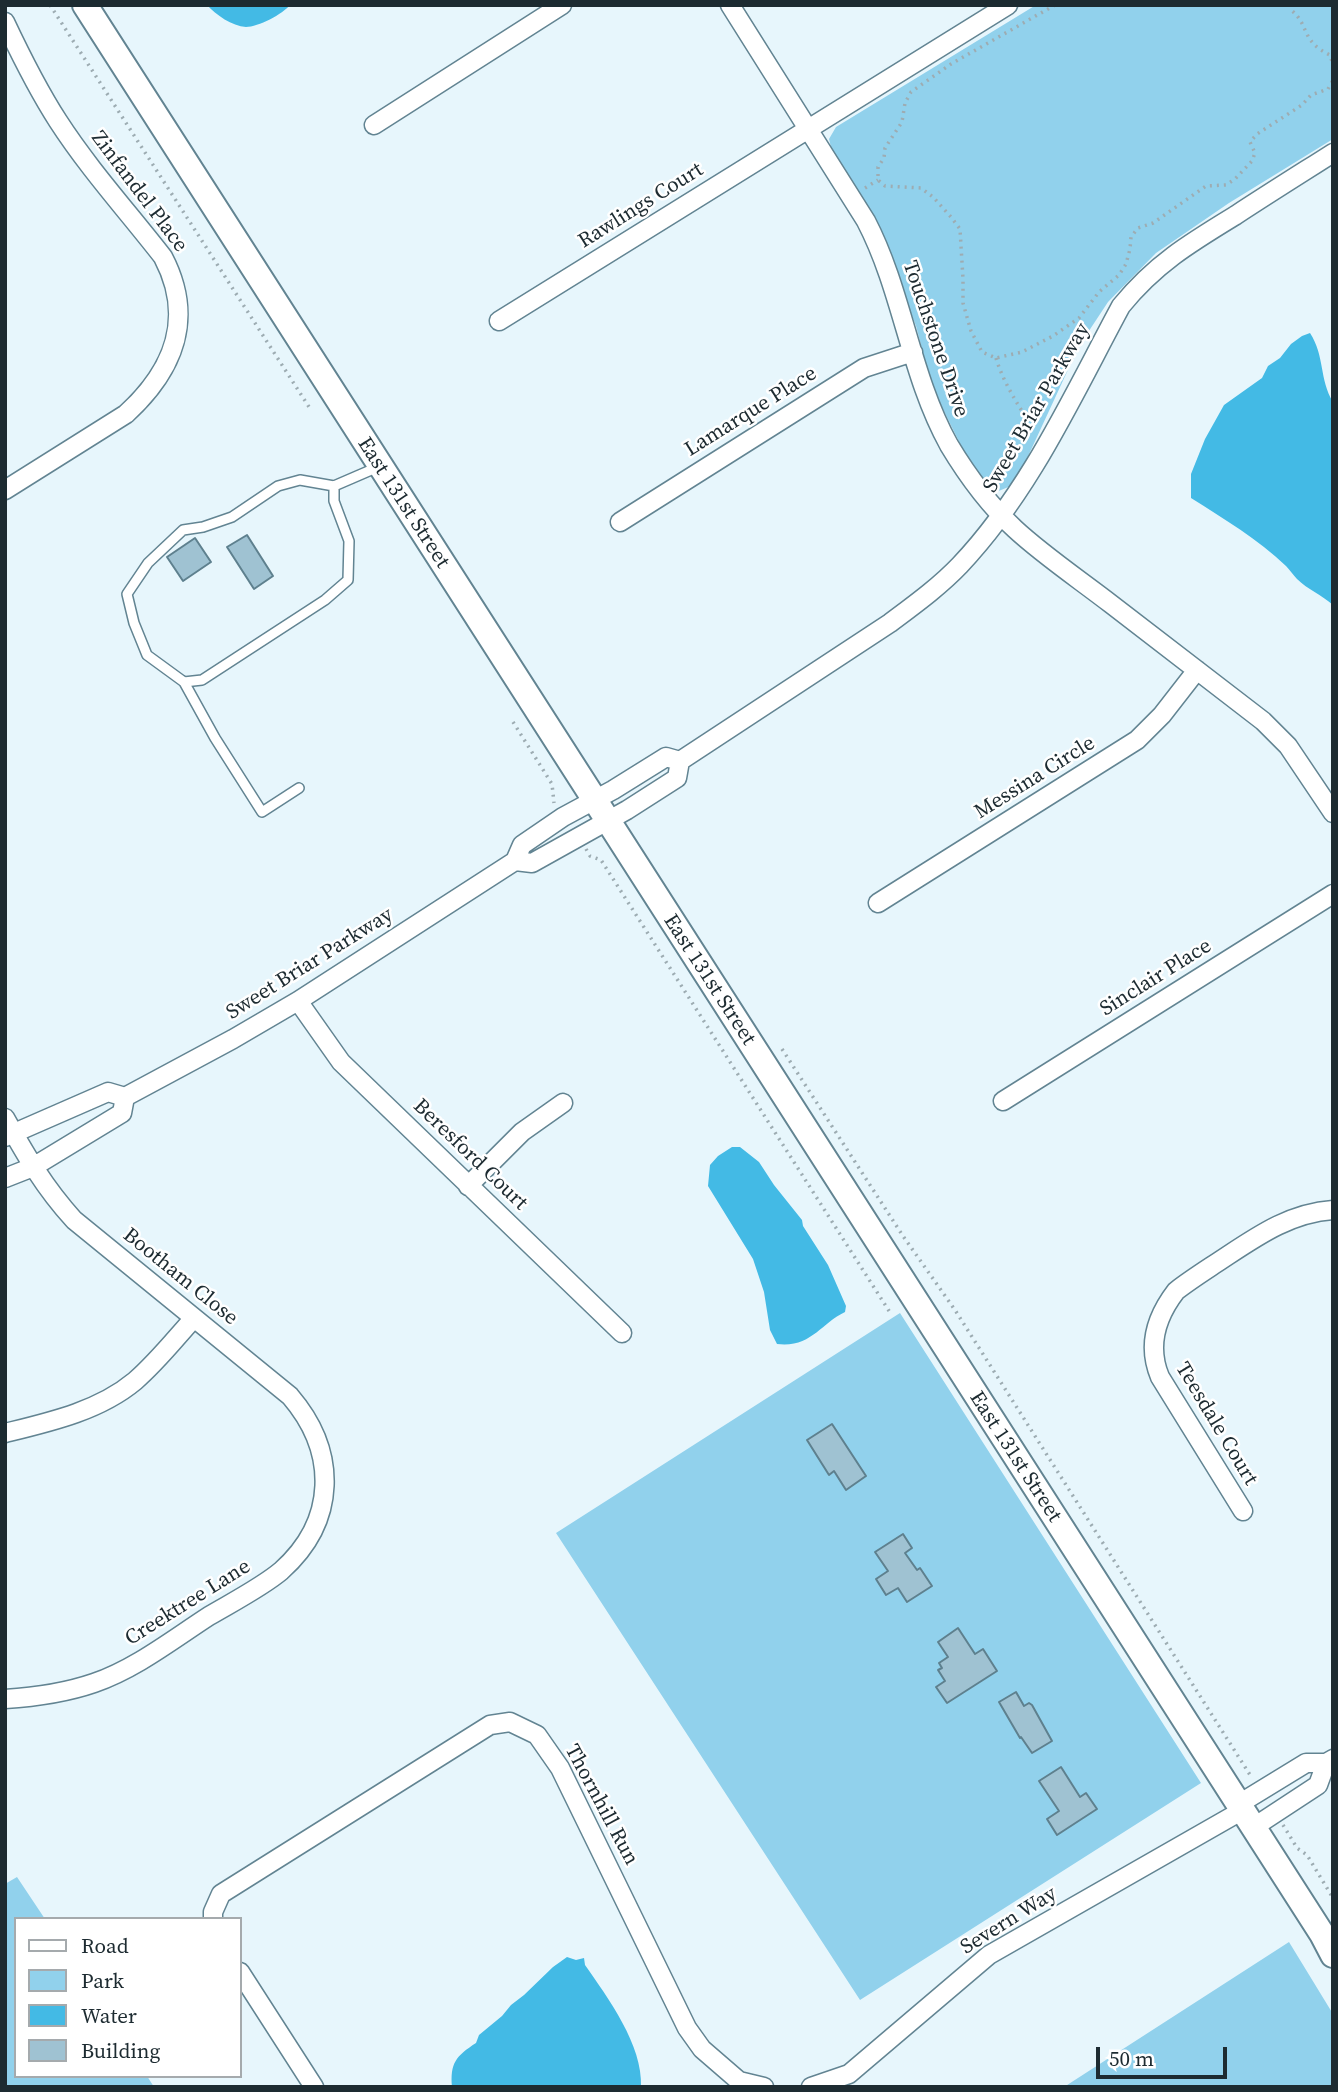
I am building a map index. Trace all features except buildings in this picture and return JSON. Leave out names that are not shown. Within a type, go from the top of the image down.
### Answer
[{"type":"street","name":"East 131st Street","points":[[85,5],[1246,1814],[1333,1955]]},
{"type":"street","points":[[374,125],[562,5]]},
{"type":"street","name":"Touchstone Drive","points":[[730,5],[877,241],[932,409],[973,482],[1016,530],[1263,721],[1288,746],[1333,813]]},
{"type":"street","name":"Rawlings Court","points":[[499,321],[1008,5]]},
{"type":"street","name":"Zinfandel Place","points":[[5,22],[30,75],[59,122],[163,257],[172,273],[177,292],[178,315],[170,356],[156,382],[140,401],[126,414],[8,484]]},
{"type":"street","name":"Sweet Briar Parkway","points":[[8,1129],[108,1092],[125,1097],[233,1039],[298,1001],[515,862],[522,845],[563,817],[601,811],[677,778],[680,761],[890,623],[958,568],[1001,515],[1023,485],[1121,306],[1150,273],[1192,242],[1333,153]]},
{"type":"street","name":"Lamarque Place","points":[[620,522],[864,368],[913,352]]},
{"type":"street","name":"Messina Circle","points":[[878,904],[1137,740],[1162,715],[1197,670]]},
{"type":"street","name":"Sweet Briar Parkway","points":[[515,862],[533,863],[666,757],[680,761]]},
{"type":"street","name":"Sinclair Place","points":[[1003,1101],[1333,894]]},
{"type":"street","name":"Beresford Court","points":[[298,1001],[341,1062],[622,1333]]},
{"type":"street","name":"Sweet Briar Parkway","points":[[5,1178],[33,1167],[122,1113],[125,1097]]},
{"type":"street","points":[[468,1186],[522,1132],[563,1103]]},
{"type":"street","name":"Bootham Close","points":[[8,1129],[51,1194],[74,1220],[290,1396],[305,1413],[317,1440],[324,1468]]},
{"type":"street","name":"Teesdale Court","points":[[1243,1511],[1154,1364],[1153,1352],[1158,1322],[1167,1303],[1183,1286],[1259,1235],[1301,1214],[1333,1210]]},
{"type":"street","points":[[5,1433],[82,1411],[109,1398],[134,1381],[194,1318]]},
{"type":"street","name":"Creektree Lane","points":[[5,1699],[45,1696],[94,1683],[126,1669],[279,1572],[302,1550],[320,1516],[326,1490],[324,1468]]},
{"type":"street","name":"Thornhill Run","points":[[213,1915],[221,1894],[490,1725],[510,1722],[537,1735],[561,1768],[687,2028],[702,2049],[737,2084]]},
{"type":"street","points":[[1246,1814],[1261,1791],[1306,1763],[1330,1761]]},
{"type":"street","points":[[1246,1814],[1275,1814],[1318,1785],[1330,1761]]},
{"type":"street","name":"Severn Way","points":[[811,2087],[849,2074],[989,1955],[1246,1814]]},
{"type":"street","points":[[242,1975],[314,2087]]},
{"type":"street","points":[[737,2084],[764,2087]]},
{"type":"lane","points":[[299,788],[262,813],[184,682],[147,655],[134,623],[127,594],[148,563],[183,530],[203,527],[232,517],[278,486],[300,480],[334,485],[380,466]]},
{"type":"lane","points":[[184,682],[202,680],[325,600],[348,580],[349,541],[334,501],[334,485]]},
{"type":"path","points":[[50,5],[311,410]]},
{"type":"path","points":[[1055,5],[951,64],[911,92],[905,103],[902,122],[885,148],[884,158],[878,167],[878,180],[885,186],[921,188],[951,216],[960,229],[963,303],[971,331],[982,352],[996,358],[1022,352],[1053,336],[1079,318],[1099,292],[1119,275],[1126,264],[1131,237],[1138,228],[1153,223],[1206,186],[1226,185],[1235,179],[1252,161],[1255,153],[1250,142],[1257,134],[1302,105],[1311,95],[1328,89],[1333,80]]},
{"type":"path","points":[[1291,5],[1291,10],[1299,16],[1311,43],[1330,55],[1333,65]]},
{"type":"path","points":[[996,358],[1011,394],[1044,448]]},
{"type":"path","points":[[513,722],[552,784],[553,802]]},
{"type":"path","points":[[590,856],[601,860],[609,872],[891,1314]]},
{"type":"path","points":[[782,1049],[903,1236],[955,1310],[1261,1791]]},
{"type":"path","points":[[1275,1814],[1297,1848],[1307,1855],[1333,1898]]},
{"type":"green space","points":[[1036,5],[1333,5],[1333,139],[1229,203],[1156,253],[1108,302],[1079,346],[1018,478],[1011,486],[996,492],[973,470],[932,387],[916,326],[873,216],[832,151],[829,139],[836,127]]},
{"type":"green space","points":[[900,1313],[1201,1783],[860,2000],[556,1533]]},
{"type":"green space","points":[[17,1877],[44,1917],[14,1917],[14,2078],[148,2078],[154,2087],[5,2087],[5,1884]]},
{"type":"green space","points":[[1289,1942],[1333,2014],[1333,2087],[1064,2087]]},
{"type":"water","points":[[207,5],[290,5],[270,19],[246,27],[235,25]]},
{"type":"water","points":[[1310,333],[1318,350],[1333,402],[1333,605],[1301,583],[1286,566],[1252,538],[1191,498],[1191,474],[1205,439],[1224,405],[1262,378],[1268,366],[1280,358],[1291,344]]},
{"type":"water","points":[[732,1147],[740,1147],[759,1162],[802,1220],[803,1226],[828,1265],[846,1306],[845,1312],[807,1339],[777,1344],[770,1330],[764,1292],[753,1259],[708,1186],[710,1165]]},
{"type":"water","points":[[567,1957],[576,1960],[584,1958],[585,1965],[622,2023],[636,2055],[641,2087],[452,2087],[453,2066],[459,2056],[476,2043],[479,2035],[511,2005]]}]
